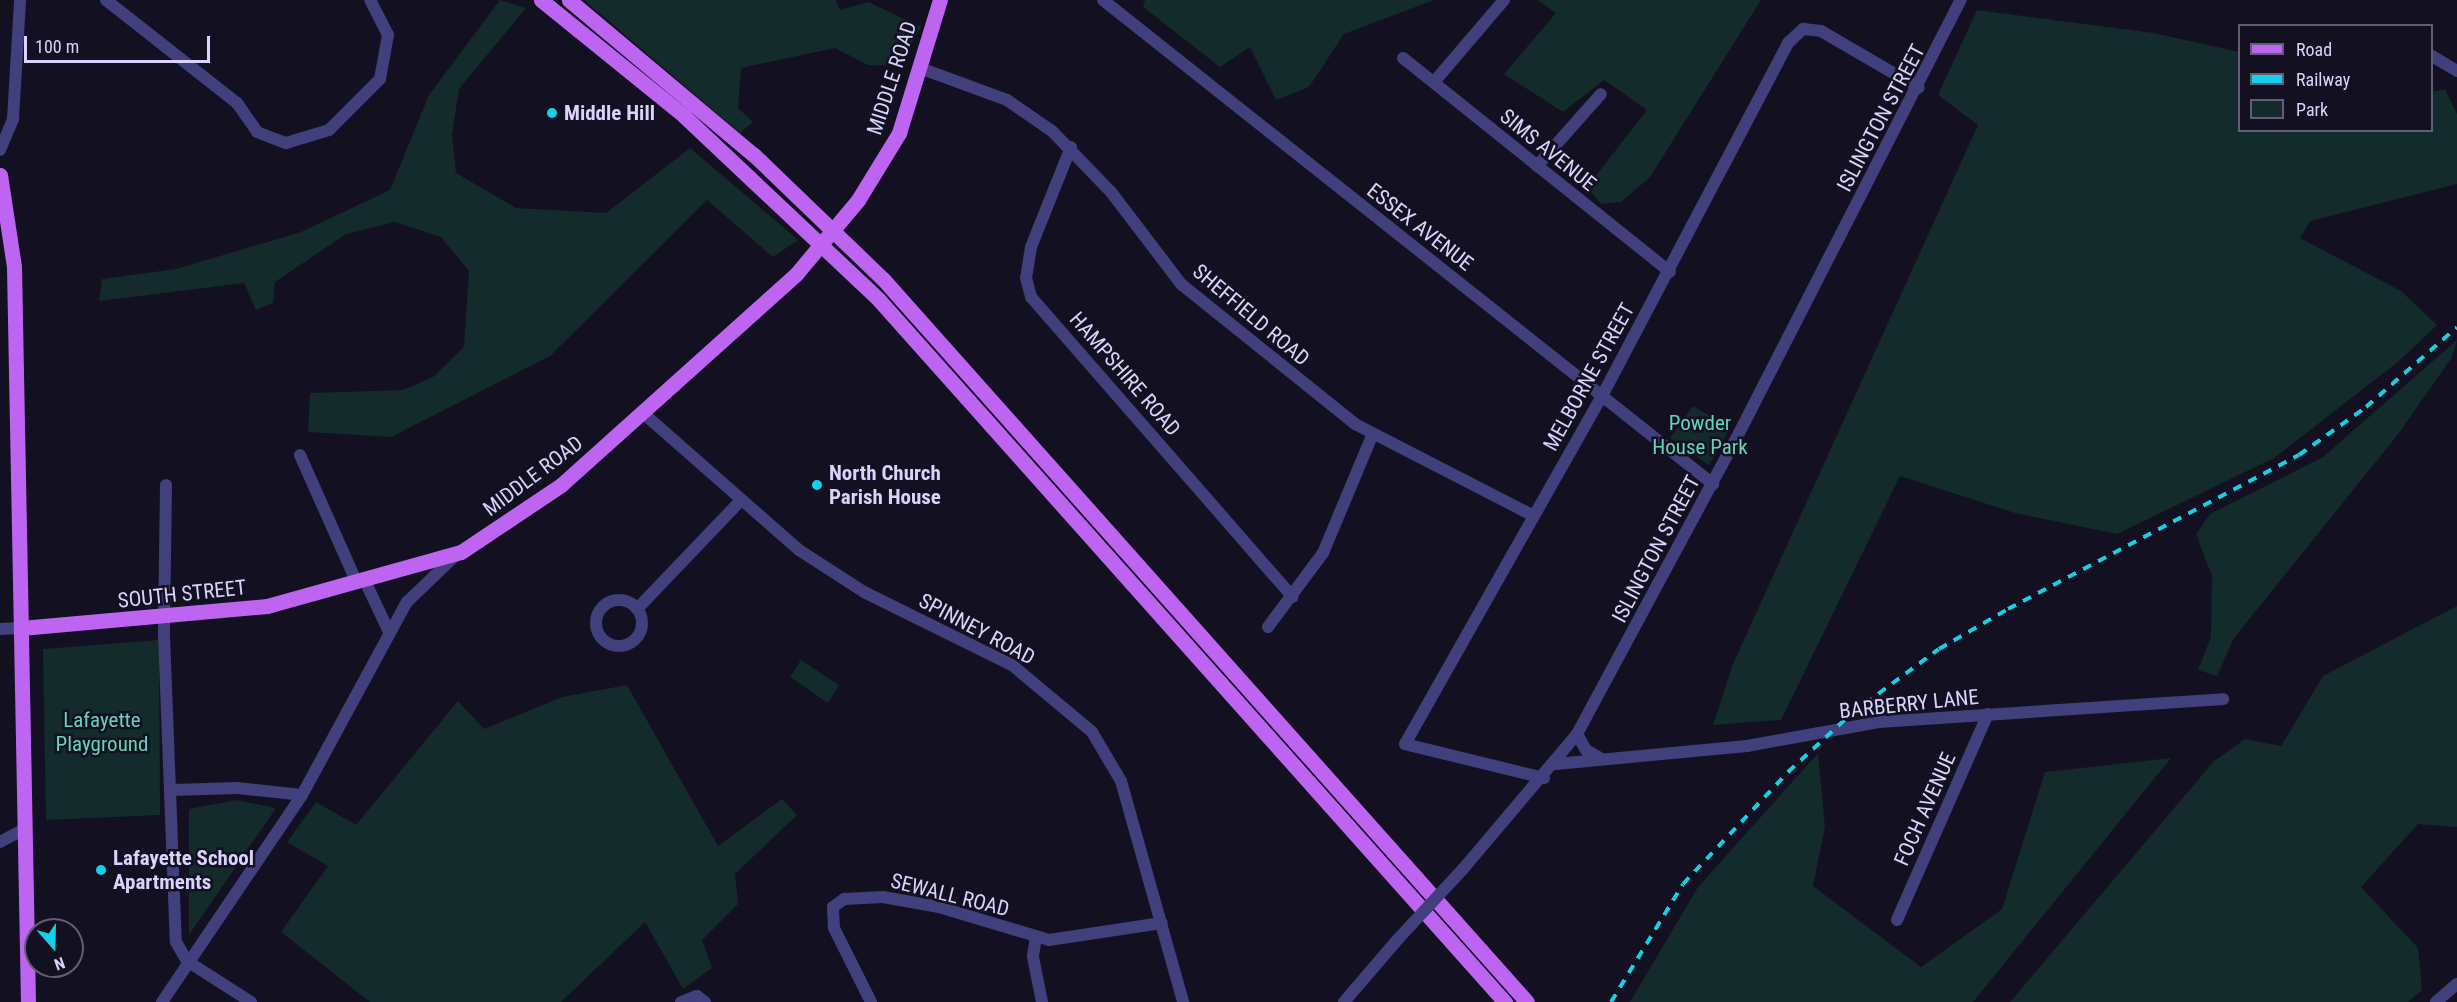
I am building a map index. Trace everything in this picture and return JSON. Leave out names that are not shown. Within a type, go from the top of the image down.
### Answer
[{"type":"main road","points":[[541,0],[684,116],[879,300],[1505,1002]]},
{"type":"main road","points":[[569,0],[754,155],[906,303],[1527,1002]]},
{"type":"main road","name":"MIDDLE ROAD","points":[[461,552],[542,500],[643,413],[797,273],[858,200],[893,146],[940,0]]},
{"type":"main road","points":[[0,175],[13,243],[28,1002]]},
{"type":"main road","name":"SOUTH STREET","points":[[21,628],[164,619],[267,606],[361,582],[461,552]]},
{"type":"street","points":[[0,150],[13,118],[20,0]]},
{"type":"street","points":[[106,0],[237,103],[257,132],[286,143],[329,130],[380,79],[388,35],[370,0]]},
{"type":"street","name":"ESSEX AVENUE","points":[[1103,0],[1713,484]]},
{"type":"street","points":[[1434,82],[1504,0]]},
{"type":"street","name":"ISLINGTON STREET","points":[[1344,1002],[1544,778],[1577,734],[1713,484],[1919,88],[1961,0]]},
{"type":"street","name":"MELBORNE STREET","points":[[1544,778],[1405,744],[1670,272],[1780,54],[1803,29],[1821,31],[1919,88]]},
{"type":"street","points":[[2433,57],[2457,71]]},
{"type":"street","name":"SIMS AVENUE","points":[[1403,58],[1670,272]]},
{"type":"street","name":"SHEFFIELD ROAD","points":[[920,68],[1006,100],[1071,147],[1181,284],[1372,436],[1534,516]]},
{"type":"street","points":[[1537,166],[1601,94]]},
{"type":"street","name":"HAMPSHIRE ROAD","points":[[1071,147],[1031,247],[1026,278],[1031,297],[1293,597]]},
{"type":"street","name":"SPINNEY ROAD","points":[[643,413],[741,500],[831,573],[1012,665],[1076,716],[1104,748],[1121,781],[1183,1002]]},
{"type":"street","points":[[1268,627],[1293,597],[1336,527],[1372,436]]},
{"type":"street","points":[[300,455],[361,582],[389,632]]},
{"type":"street","points":[[166,485],[164,619],[176,942],[187,961],[251,1002]]},
{"type":"street","points":[[637,609],[741,500]]},
{"type":"street","name":"MIDDLE ROAD","points":[[162,1002],[187,961],[302,795],[389,632],[418,588],[461,552]]},
{"type":"street","name":"SOUTH STREET","points":[[0,629],[21,628]]},
{"type":"street","name":"BARBERRY LANE","points":[[1556,764],[1747,746],[1879,722],[2223,699]]},
{"type":"street","name":"FOCH AVENUE","points":[[1897,920],[1988,714]]},
{"type":"street","points":[[1577,734],[1586,750],[1602,759]]},
{"type":"street","points":[[172,790],[237,788],[302,795]]},
{"type":"street","points":[[0,842],[23,830]]},
{"type":"street","name":"SEWALL ROAD","points":[[871,1002],[834,928],[833,907],[844,899],[920,903],[1036,937],[1069,940],[1162,923]]},
{"type":"street","points":[[1036,937],[1034,957],[1042,1002]]},
{"type":"street","points":[[2436,1002],[2457,984]]},
{"type":"street","points":[[681,1002],[697,996],[705,1002]]},
{"type":"green space","points":[[500,0],[526,8],[459,89],[452,135],[456,173],[516,208],[606,213],[690,148],[798,240],[773,257],[707,200],[550,356],[391,437],[308,432],[310,393],[403,390],[433,377],[464,347],[469,271],[441,237],[395,222],[346,234],[275,282],[273,303],[256,310],[244,283],[99,301],[102,279],[176,269],[301,232],[390,190],[429,95]]},
{"type":"green space","points":[[584,0],[836,0],[840,10],[868,2],[921,27],[898,66],[868,65],[835,48],[741,68],[738,108],[753,122],[740,133]]},
{"type":"green space","points":[[1145,0],[1434,0],[1344,34],[1309,87],[1276,100],[1250,47],[1220,67],[1143,7]]},
{"type":"green space","points":[[1538,0],[1761,0],[1650,177],[1621,202],[1601,204],[1587,187],[1647,110],[1604,80],[1563,112],[1504,74],[1556,13]]},
{"type":"green space","points":[[1977,10],[2154,33],[2238,52],[2238,132],[2433,132],[2433,92],[2445,89],[2457,114],[2457,184],[2310,221],[2300,238],[2401,291],[2437,325],[2399,361],[2274,458],[2117,534],[2015,513],[1900,476],[1781,720],[1713,725],[1733,664],[1978,125],[1938,95]]},
{"type":"green space","points":[[2457,340],[2452,357],[2399,433],[2234,638],[2217,676],[2198,670],[2211,637],[2212,576],[2196,534],[2210,514],[2323,457]]},
{"type":"green space","name":"Powder House Park","points":[[1693,406],[1730,428],[1709,465],[1670,438]]},
{"type":"green space","points":[[2457,606],[2457,827],[2418,824],[2361,887],[2418,948],[2422,990],[2408,1002],[2010,1002],[2214,761],[2245,739],[2281,746],[2323,676]]},
{"type":"green space","name":"Lafayette Playground","points":[[159,640],[160,815],[46,820],[43,649]]},
{"type":"green space","points":[[801,660],[839,685],[828,703],[790,677]]},
{"type":"green space","points":[[627,685],[718,846],[782,799],[797,815],[735,874],[738,904],[702,940],[712,968],[683,989],[645,922],[561,1002],[370,1002],[281,932],[328,866],[287,842],[316,802],[356,825],[458,701],[484,729],[562,697]]},
{"type":"green space","points":[[1818,753],[1825,827],[1813,886],[1921,967],[2002,909],[2045,772],[2171,758],[1973,1002],[1630,1002],[1698,887]]},
{"type":"green space","points":[[236,800],[276,808],[189,935],[189,809]]},
{"type":"railway","points":[[1611,1002],[1683,884],[1788,772],[1851,714],[1939,649],[2008,609],[2299,455],[2366,407],[2457,327]]},
{"type":"place","name":"Middle Hill","points":[[552,113]]},
{"type":"place","name":"North Church Parish House","points":[[817,485]]},
{"type":"place","name":"Lafayette School Apartments","points":[[101,870]]}]
